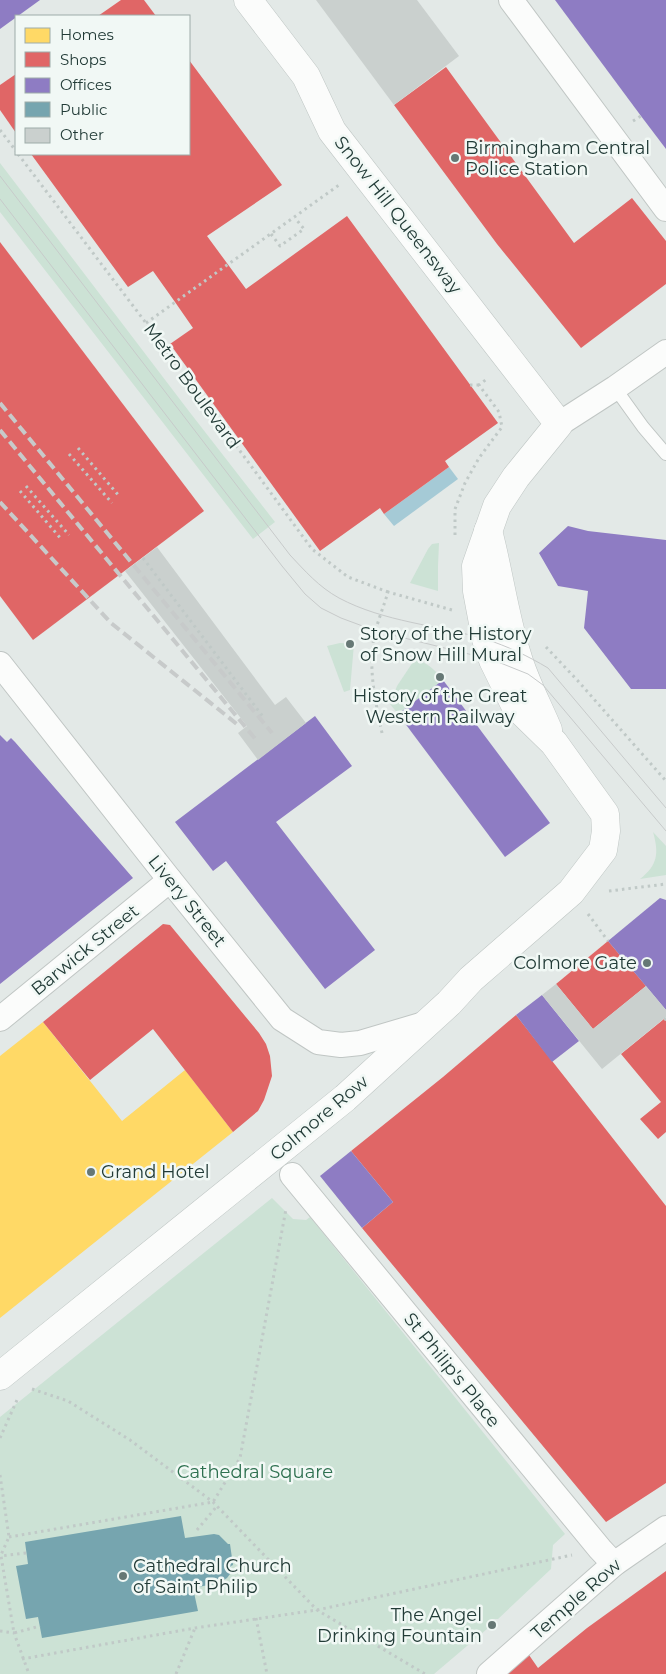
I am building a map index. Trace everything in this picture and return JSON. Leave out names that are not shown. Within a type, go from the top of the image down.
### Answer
[{"type":"street","name":"Snow Hill Queensway","points":[[248,0],[306,76],[332,131],[559,424]]},
{"type":"street","points":[[511,0],[666,209]]},
{"type":"street","points":[[559,424],[666,352]]},
{"type":"street","name":"Colmore Row","points":[[12,1381],[345,1098],[449,1003],[471,979],[571,892],[603,850],[606,831],[605,814],[554,743],[515,704],[493,660],[486,639],[477,592],[476,566],[497,506],[516,477],[559,424]]},
{"type":"street","name":"Livery Street","points":[[1,666],[282,1019],[318,1042],[341,1045],[360,1043],[424,1024]]},
{"type":"street","name":"Barwick Street","points":[[0,1019],[170,880]]},
{"type":"street","name":"St Philip's Place","points":[[292,1175],[607,1556]]},
{"type":"street","name":"Temple Row","points":[[489,1674],[607,1556],[666,1528]]},
{"type":"lane","points":[[615,388],[644,428],[666,454]]},
{"type":"path","name":"Metro Boulevard","points":[[0,130],[15,149]]},
{"type":"path","name":"Metro Boulevard","points":[[19,155],[146,323],[312,549],[348,577],[388,592],[455,611]]},
{"type":"path","points":[[146,323],[295,218],[362,168]]},
{"type":"path","points":[[271,234],[280,246],[304,229],[295,218]]},
{"type":"path","points":[[470,385],[479,385],[508,360]]},
{"type":"path","points":[[455,538],[455,509],[465,483],[479,458],[502,426],[499,412],[479,385]]},
{"type":"path","points":[[78,448],[120,497]]},
{"type":"path","points":[[69,454],[112,503]]},
{"type":"path","points":[[26,486],[68,535]]},
{"type":"path","points":[[20,491],[62,540]]},
{"type":"path","points":[[287,515],[291,511]]},
{"type":"path","points":[[143,558],[264,718]]},
{"type":"path","points":[[382,733],[374,693],[373,642],[388,592]]},
{"type":"path","points":[[545,646],[578,680],[666,781]]},
{"type":"path","points":[[577,884],[606,891],[666,884]]},
{"type":"path","points":[[9,1537],[213,1502],[240,1458],[292,1175]]},
{"type":"path","points":[[12,1381],[68,1401],[130,1440],[213,1502],[317,1610],[425,1674]]},
{"type":"path","points":[[0,1438],[20,1395]]},
{"type":"path","points":[[0,1475],[9,1537],[0,1556],[14,1632],[22,1659],[29,1674]]},
{"type":"path","points":[[197,1530],[217,1506]]},
{"type":"path","points":[[0,1556],[26,1553]]},
{"type":"path","points":[[22,1659],[195,1628],[317,1610],[607,1556]]},
{"type":"path","points":[[256,1618],[266,1674]]},
{"type":"path","points":[[0,1631],[14,1632],[40,1626]]},
{"type":"path","points":[[176,1674],[195,1628]]},
{"type":"green space","points":[[0,163],[275,522],[253,539],[0,212]]},
{"type":"green space","points":[[439,543],[438,591],[410,583],[428,549],[432,544]]},
{"type":"green space","points":[[340,643],[354,644],[350,690],[344,692],[327,646]]},
{"type":"green space","points":[[415,659],[430,667],[443,680],[398,714],[390,704],[397,686]]},
{"type":"green space","points":[[653,832],[666,846],[666,875],[640,879],[654,864],[656,858]]},
{"type":"green space","name":"Cathedral Square","points":[[272,1198],[293,1219],[306,1220],[310,1217],[565,1534],[553,1545],[551,1569],[498,1619],[493,1619],[488,1623],[487,1629],[434,1674],[0,1674],[0,1417]]},
{"type":"water","points":[[449,467],[458,479],[394,526],[384,514]]},
{"type":"building: Homes","name":"Grand Hotel","points":[[43,1022],[122,1121],[185,1070],[233,1132],[0,1318],[0,1056]]},
{"type":"building: Shops","points":[[121,0],[144,0],[155,15],[99,15]]},
{"type":"building: Shops","points":[[190,61],[282,185],[207,236],[246,289],[347,216],[498,423],[445,461],[449,467],[384,514],[380,508],[320,551],[170,344],[193,328],[153,271],[128,287],[32,155],[190,155]]},
{"type":"building: Shops","points":[[446,67],[574,243],[632,198],[666,241],[666,284],[581,348],[497,244],[394,105]]},
{"type":"building: Shops","points":[[15,75],[15,132],[0,110],[0,85]]},
{"type":"building: Shops","points":[[0,242],[204,511],[33,640],[0,596]]},
{"type":"building: Shops","points":[[163,924],[170,925],[266,1044],[270,1056],[272,1076],[264,1100],[258,1111],[233,1132],[153,1029],[90,1080],[43,1022]]},
{"type":"building: Shops","points":[[608,941],[646,986],[593,1029],[556,984]]},
{"type":"building: Shops","points":[[516,1015],[666,1206],[666,1483],[606,1522],[362,1228],[393,1202],[351,1151]]},
{"type":"building: Shops","points":[[664,1019],[666,1021],[666,1132],[658,1139],[640,1119],[661,1102],[621,1054]]},
{"type":"building: Shops","points":[[666,1571],[666,1674],[507,1674],[529,1655],[538,1668],[587,1628]]},
{"type":"building: Offices","points":[[0,0],[40,0],[19,15],[15,15],[15,18],[0,29]]},
{"type":"building: Offices","points":[[555,0],[666,0],[666,149],[641,116]]},
{"type":"building: Offices","points":[[568,526],[588,531],[666,540],[666,689],[631,689],[584,628],[588,591],[558,586],[539,553]]},
{"type":"building: Offices","points":[[443,680],[550,823],[505,857],[398,714]]},
{"type":"building: Offices","points":[[315,716],[352,766],[276,822],[375,950],[325,989],[226,861],[213,871],[175,822]]},
{"type":"building: Offices","points":[[0,735],[7,742],[11,738],[15,742],[133,878],[0,984]]},
{"type":"building: Offices","name":"Colmore Gate","points":[[660,898],[666,900],[666,1010],[608,941]]},
{"type":"building: Offices","points":[[542,995],[579,1041],[552,1062],[516,1015]]},
{"type":"building: Offices","points":[[351,1151],[393,1202],[362,1228],[320,1176]]},
{"type":"building: Public","name":"Cathedral Church of Saint Philip","points":[[181,1516],[185,1538],[214,1534],[219,1535],[230,1544],[233,1565],[227,1578],[219,1583],[193,1588],[198,1611],[42,1638],[38,1617],[26,1619],[16,1566],[28,1564],[25,1542]]},
{"type":"building: Other","points":[[316,0],[417,0],[459,56],[394,105]]},
{"type":"building: Other","points":[[157,547],[275,705],[286,697],[306,723],[258,760],[238,733],[247,726],[125,571]]},
{"type":"building: Other","name":"Colmore Gate","points":[[556,984],[593,1029],[646,986],[666,1010],[666,1017],[602,1069],[542,995]]},
{"type":"tram line","points":[[0,176],[290,555],[313,578],[332,594],[374,613],[485,639],[533,659],[548,668],[666,808]]},
{"type":"tram line","points":[[0,199],[305,594],[321,608],[341,618],[376,631],[493,660],[528,674],[543,685],[666,831]]},
{"type":"railway","points":[[0,403],[272,733]]},
{"type":"railway","points":[[0,430],[257,741]]},
{"type":"railway","points":[[0,502],[111,623],[238,725]]},
{"type":"place","name":"Birmingham Central Police Station","points":[[455,158]]},
{"type":"place","name":"Story of the History of Snow Hill Mural","points":[[350,644]]},
{"type":"place","name":"History of the Great Western Railway","points":[[440,677]]},
{"type":"place","name":"Colmore Gate","points":[[647,963]]},
{"type":"place","name":"Grand Hotel","points":[[91,1172]]},
{"type":"place","name":"Cathedral Church of Saint Philip","points":[[123,1576]]},
{"type":"place","name":"The Angel Drinking Fountain","points":[[492,1625]]}]
